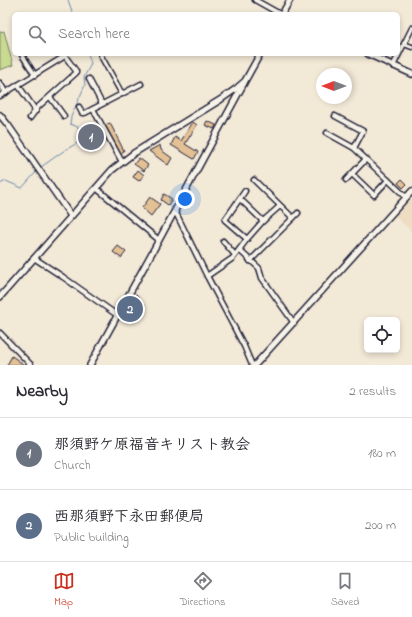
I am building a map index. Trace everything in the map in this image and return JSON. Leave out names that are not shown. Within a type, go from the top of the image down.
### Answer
[{"type":"street","points":[[255,0],[277,12]]},
{"type":"street","points":[[282,12],[290,0]]},
{"type":"street","points":[[400,52],[412,28]]},
{"type":"street","points":[[404,44],[412,47]]},
{"type":"street","points":[[23,56],[35,75]]},
{"type":"street","points":[[0,96],[65,56],[76,73],[30,118]]},
{"type":"street","points":[[102,56],[122,94]]},
{"type":"street","points":[[90,365],[259,56]]},
{"type":"street","points":[[372,56],[412,74]]},
{"type":"street","points":[[393,66],[398,56]]},
{"type":"street","points":[[89,79],[102,104]]},
{"type":"street","points":[[0,297],[112,170],[140,149],[220,100],[245,81]]},
{"type":"street","points":[[0,83],[6,93]]},
{"type":"street","points":[[80,107],[82,112],[85,114],[141,84]]},
{"type":"street","points":[[18,85],[36,111]]},
{"type":"street","points":[[50,97],[64,116]]},
{"type":"street","points":[[93,109],[122,162]]},
{"type":"street","points":[[335,116],[363,131],[354,148]]},
{"type":"street","points":[[1,118],[71,216]]},
{"type":"street","points":[[327,133],[354,148],[406,197]]},
{"type":"street","points":[[346,180],[366,159]]},
{"type":"street","points":[[352,174],[374,195],[388,180]]},
{"type":"street","points":[[254,180],[293,218]]},
{"type":"street","points":[[96,188],[159,240]]},
{"type":"street","points":[[245,191],[224,220],[246,239]]},
{"type":"street","points":[[255,365],[412,191]]},
{"type":"street","points":[[240,199],[264,221]]},
{"type":"street","points":[[207,276],[233,258],[246,239],[280,206]]},
{"type":"street","points":[[175,210],[207,276],[244,346],[252,365]]},
{"type":"street","points":[[250,261],[298,213]]},
{"type":"street","points":[[224,241],[235,256]]},
{"type":"street","points":[[239,250],[258,268],[262,278],[294,323]]},
{"type":"street","points":[[34,258],[117,315]]},
{"type":"street","points":[[0,333],[31,365]]},
{"type":"shaded area","points":[[412,198],[412,232],[395,216]]},
{"type":"green space","points":[[4,31],[13,65],[0,70],[0,32]]},
{"type":"building","points":[[207,121],[216,125],[214,129],[205,125]]},
{"type":"building","points":[[193,122],[197,125],[185,144],[198,152],[194,159],[171,145],[175,137],[181,141]]},
{"type":"building","points":[[110,123],[124,151],[120,154],[105,125]]},
{"type":"building","points":[[160,145],[161,150],[172,158],[168,165],[149,151]]},
{"type":"building","points":[[139,158],[148,165],[144,171],[134,164]]},
{"type":"building","points":[[138,170],[144,175],[139,181],[133,177]]},
{"type":"building","points":[[402,179],[407,184],[403,188],[398,183]]},
{"type":"building","points":[[164,194],[172,199],[168,205],[161,200]]},
{"type":"building","points":[[150,197],[160,204],[151,216],[142,208]]},
{"type":"building","points":[[118,246],[126,252],[121,258],[113,252]]},
{"type":"building","points":[[136,294],[145,305],[140,310],[131,298]]},
{"type":"building","points":[[128,305],[135,308],[132,314],[125,310]]},
{"type":"building","points":[[12,356],[24,365],[7,365]]},
{"type":"waterway","points":[[68,0],[72,12]]},
{"type":"waterway","points":[[80,130],[78,127],[70,124],[71,117],[85,85],[84,77],[91,64],[89,56]]},
{"type":"waterway","points":[[41,167],[81,141],[82,135]]},
{"type":"waterway","points":[[0,184],[6,181],[22,188],[37,171]]},
{"type":"place","name":"那須野ケ原福音キリスト教会","points":[[91,137]]},
{"type":"place","name":"西那須野下永田郵便局","points":[[130,309]]}]
